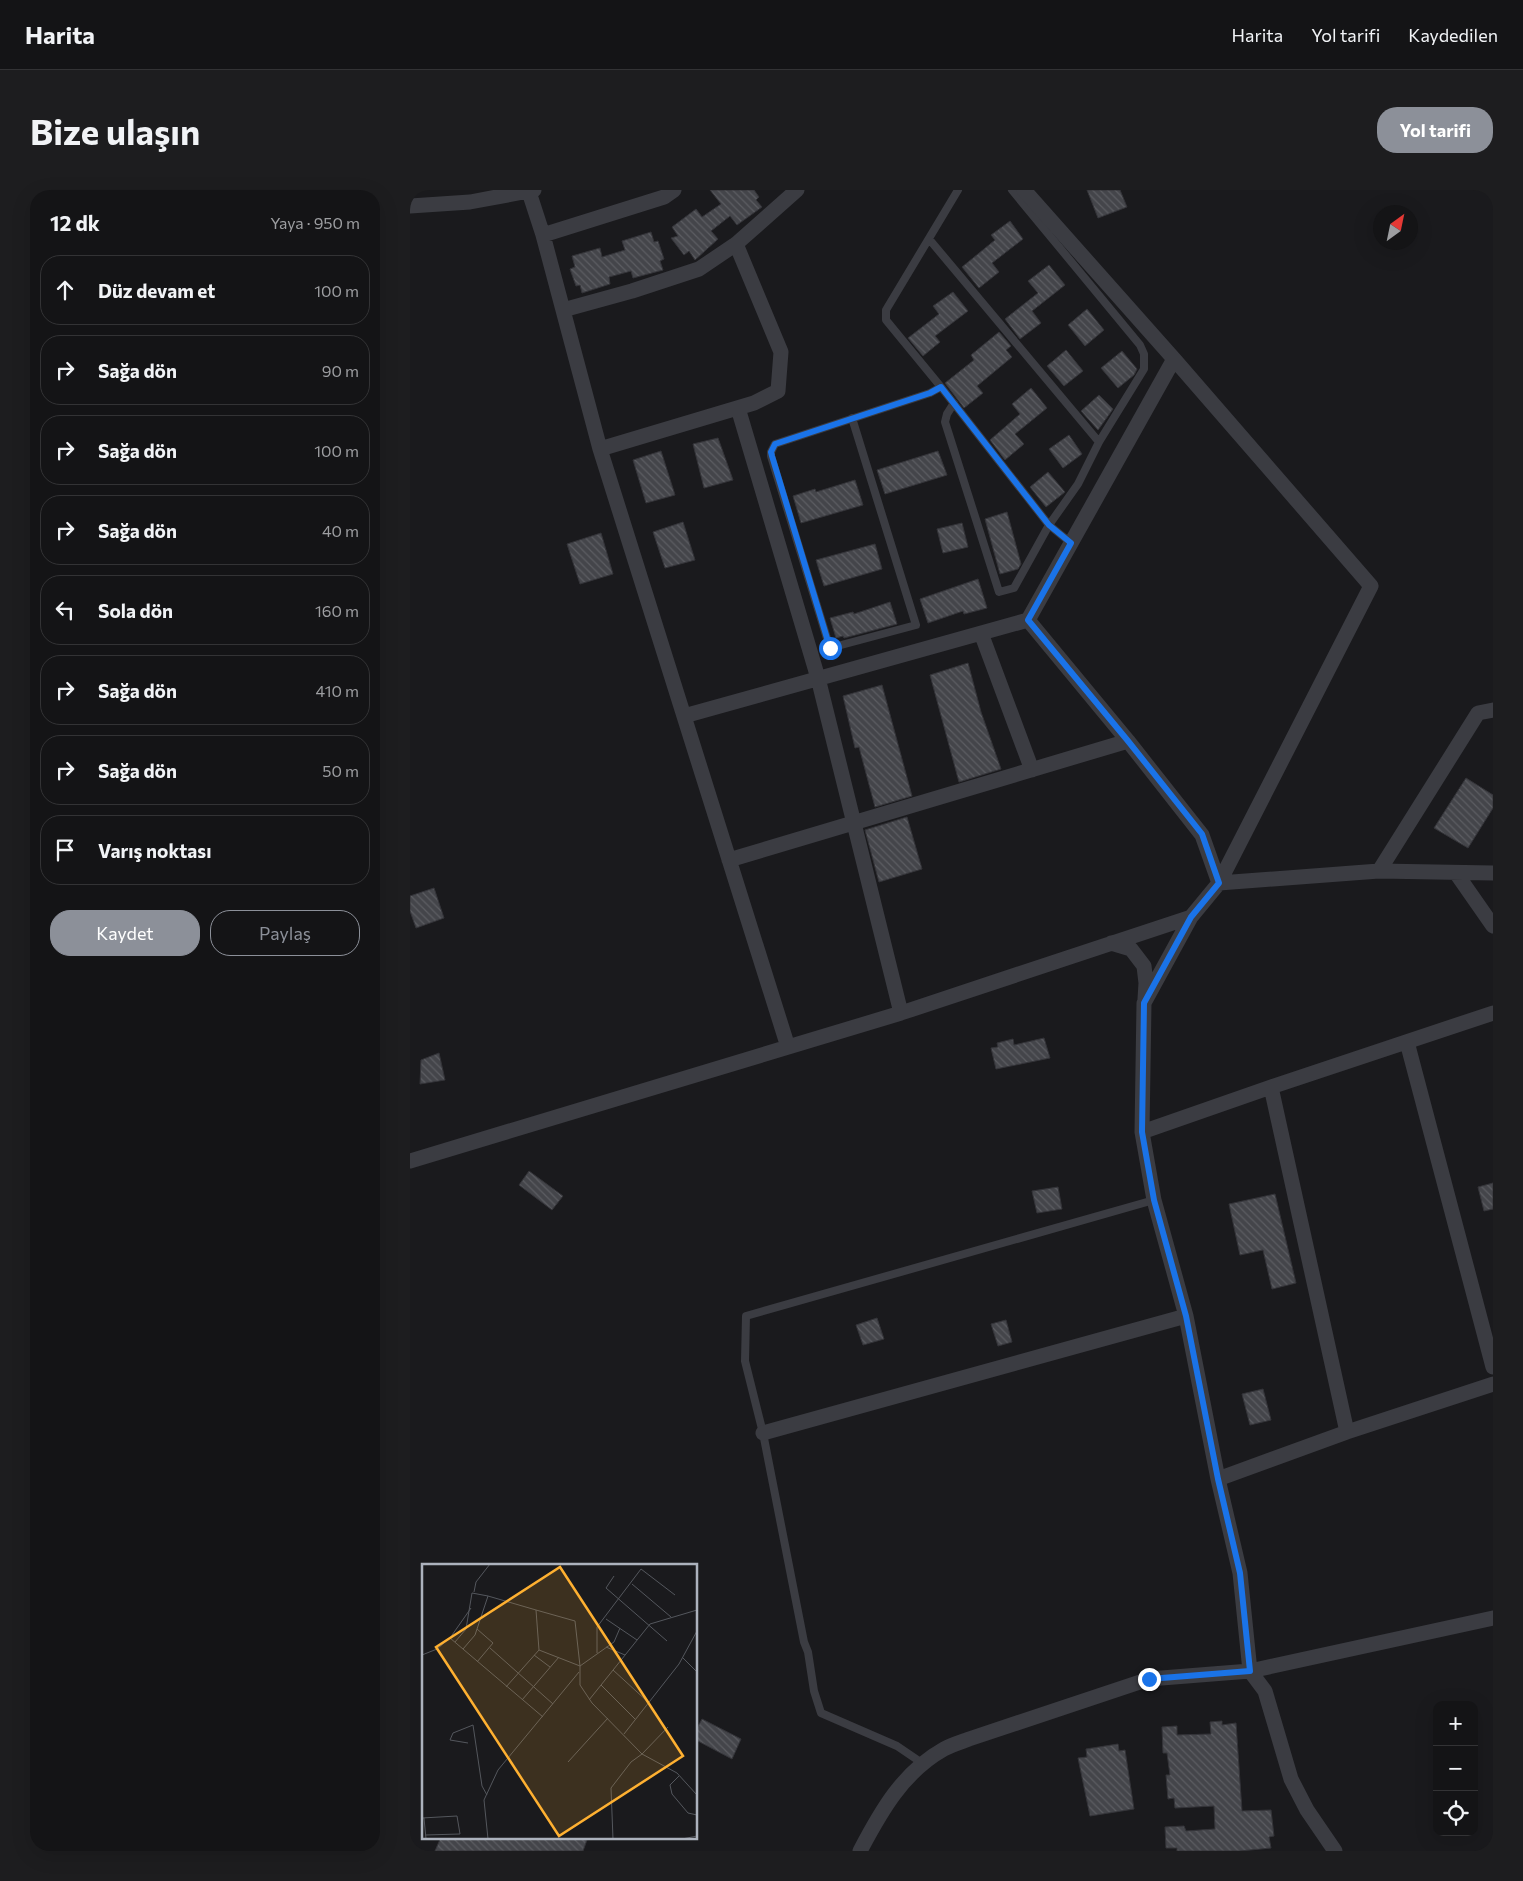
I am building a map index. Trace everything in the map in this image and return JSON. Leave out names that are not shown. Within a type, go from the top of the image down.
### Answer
[{"type":"street","points":[[543,234],[664,197],[674,190]]},
{"type":"street","points":[[563,310],[632,291],[700,269],[736,244],[797,190]]},
{"type":"street","points":[[1024,190],[1371,586],[1219,883],[1191,917],[1144,1003]]},
{"type":"street","points":[[410,206],[470,202],[531,191],[600,449],[788,1047]]},
{"type":"street","points":[[600,449],[754,403],[778,391],[781,352],[736,244]]},
{"type":"street","points":[[684,716],[1028,620],[1174,359]]},
{"type":"street","points":[[738,408],[818,678],[901,1013]]},
{"type":"street","points":[[1028,620],[1202,834],[1219,883]]},
{"type":"street","points":[[981,633],[1032,770]]},
{"type":"street","points":[[1379,872],[1478,713],[1493,710]]},
{"type":"street","points":[[730,860],[1128,741]]},
{"type":"street","points":[[1219,883],[1379,872],[1493,873]]},
{"type":"street","points":[[1456,873],[1493,926]]},
{"type":"street","points":[[410,1161],[901,1013],[1191,917]]},
{"type":"street","points":[[1111,943],[1131,949],[1144,966],[1146,983],[1142,1132],[1154,1200],[1186,1316],[1218,1479],[1240,1573],[1250,1671],[1265,1691],[1290,1779],[1307,1810],[1335,1851]]},
{"type":"street","points":[[1142,1132],[1493,1013]]},
{"type":"street","points":[[1407,1042],[1493,1367]]},
{"type":"street","points":[[1271,1087],[1347,1432]]},
{"type":"street","points":[[763,1433],[1186,1316]]},
{"type":"street","points":[[1218,1479],[1347,1432],[1493,1384]]},
{"type":"street","points":[[860,1851],[887,1803],[906,1779],[922,1763],[944,1749],[969,1739],[1149,1679],[1250,1671],[1493,1618]]},
{"type":"lane","points":[[958,190],[886,310],[885,315],[888,324],[954,403],[1049,525],[1071,543]]},
{"type":"lane","points":[[954,403],[947,414],[946,422],[999,592],[1014,588],[1049,525],[1078,484],[1099,442],[1144,369],[1144,354],[1140,345],[1012,190]]},
{"type":"lane","points":[[929,239],[1099,442]]},
{"type":"lane","points":[[852,418],[916,625],[830,648],[771,452],[775,444],[852,418],[930,393],[941,387]]},
{"type":"lane","points":[[922,1763],[897,1746],[821,1713],[814,1691],[808,1652],[804,1642],[763,1433],[745,1360],[746,1316],[1154,1200]]},
{"type":"building","points":[[710,190],[754,190],[759,197],[756,200],[762,207],[737,225],[730,216],[711,231],[718,239],[695,260],[689,251],[684,255],[671,238],[678,236],[672,227],[696,209],[702,217],[721,204]]},
{"type":"building","points":[[1087,190],[1120,190],[1127,207],[1098,218]]},
{"type":"building","points":[[1010,221],[1023,239],[992,263],[999,272],[979,288],[962,267],[995,240],[991,235]]},
{"type":"building","points":[[651,232],[654,242],[658,241],[664,259],[660,261],[663,270],[633,278],[631,271],[609,277],[610,284],[582,293],[580,285],[576,286],[570,269],[575,267],[572,256],[600,248],[602,257],[625,250],[622,241]]},
{"type":"building","points":[[1049,265],[1065,285],[1032,311],[1041,323],[1020,339],[1005,319],[1038,293],[1028,281]]},
{"type":"building","points":[[953,292],[968,311],[935,336],[940,342],[923,356],[908,338],[939,314],[933,306]]},
{"type":"building","points":[[1087,309],[1104,330],[1085,346],[1068,325]]},
{"type":"building","points":[[999,332],[1011,346],[1006,350],[1012,357],[977,386],[983,393],[964,408],[945,383],[974,360],[971,355]]},
{"type":"building","points":[[1066,350],[1083,371],[1064,386],[1047,366]]},
{"type":"building","points":[[1122,351],[1137,369],[1134,375],[1118,388],[1101,368]]},
{"type":"building","points":[[1031,388],[1047,408],[1015,434],[1024,444],[1005,460],[990,440],[1020,414],[1012,404]]},
{"type":"building","points":[[1099,395],[1113,409],[1098,430],[1081,411]]},
{"type":"building","points":[[1069,435],[1082,454],[1063,468],[1049,449]]},
{"type":"building","points":[[718,438],[733,480],[704,488],[693,444]]},
{"type":"building","points":[[661,451],[675,495],[646,503],[633,460]]},
{"type":"building","points":[[938,451],[947,475],[885,494],[877,470]]},
{"type":"building","points":[[1048,472],[1065,492],[1046,507],[1030,487]]},
{"type":"building","points":[[855,480],[863,505],[801,523],[793,496],[815,489],[816,492]]},
{"type":"building","points":[[1007,512],[1021,564],[1018,569],[1000,574],[985,519]]},
{"type":"building","points":[[683,522],[695,560],[665,568],[653,532]]},
{"type":"building","points":[[962,523],[968,547],[943,553],[937,529]]},
{"type":"building","points":[[601,533],[613,574],[580,584],[567,544]]},
{"type":"building","points":[[875,544],[882,569],[824,586],[816,560]]},
{"type":"building","points":[[978,579],[987,608],[964,614],[963,611],[928,623],[920,599]]},
{"type":"building","points":[[890,602],[897,624],[844,638],[843,636],[836,638],[830,618],[853,612],[854,614]]},
{"type":"building","points":[[968,663],[981,712],[1001,769],[959,782],[930,675]]},
{"type":"building","points":[[882,685],[912,796],[875,807],[859,747],[855,748],[843,696]]},
{"type":"building","points":[[1466,778],[1493,795],[1493,808],[1468,848],[1434,828]]},
{"type":"building","points":[[907,817],[922,869],[879,882],[865,830]]},
{"type":"building","points":[[434,888],[444,918],[416,928],[410,911],[410,896]]},
{"type":"building","points":[[1044,1038],[1050,1058],[996,1069],[991,1048],[998,1047],[997,1043],[1013,1039],[1014,1045]]},
{"type":"building","points":[[439,1053],[445,1080],[420,1084],[421,1060]]},
{"type":"building","points":[[529,1171],[563,1196],[552,1210],[519,1185]]},
{"type":"building","points":[[1493,1183],[1493,1209],[1484,1211],[1478,1187]]},
{"type":"building","points":[[1058,1187],[1062,1209],[1037,1213],[1032,1191]]},
{"type":"building","points":[[1275,1194],[1296,1283],[1272,1289],[1263,1250],[1240,1255],[1229,1204]]},
{"type":"building","points":[[877,1318],[884,1339],[863,1345],[856,1325]]},
{"type":"building","points":[[1006,1320],[1012,1342],[998,1346],[991,1324]]},
{"type":"building","points":[[1263,1389],[1271,1420],[1250,1425],[1242,1394]]},
{"type":"building","points":[[702,1719],[741,1739],[732,1759],[698,1741],[698,1726]]},
{"type":"building","points":[[1222,1721],[1222,1725],[1236,1723],[1242,1811],[1271,1810],[1274,1836],[1269,1837],[1271,1848],[1240,1851],[1177,1851],[1177,1848],[1166,1848],[1165,1827],[1184,1826],[1186,1831],[1215,1829],[1214,1806],[1175,1808],[1174,1798],[1168,1799],[1166,1775],[1170,1775],[1167,1753],[1163,1753],[1162,1727],[1177,1726],[1177,1735],[1211,1734],[1210,1722]]},
{"type":"building","points":[[1118,1744],[1119,1751],[1125,1750],[1134,1809],[1090,1816],[1078,1758],[1087,1757],[1086,1749]]},
{"type":"building","points":[[441,1838],[588,1838],[583,1851],[435,1851]]},
{"type":"route","points":[[830,648],[771,452],[775,444],[930,393],[941,387],[1049,525],[1071,543],[1028,620],[1202,834],[1219,883],[1191,917],[1144,1003],[1142,1132],[1154,1200],[1186,1316],[1218,1479],[1240,1573],[1250,1671],[1149,1679]]}]
